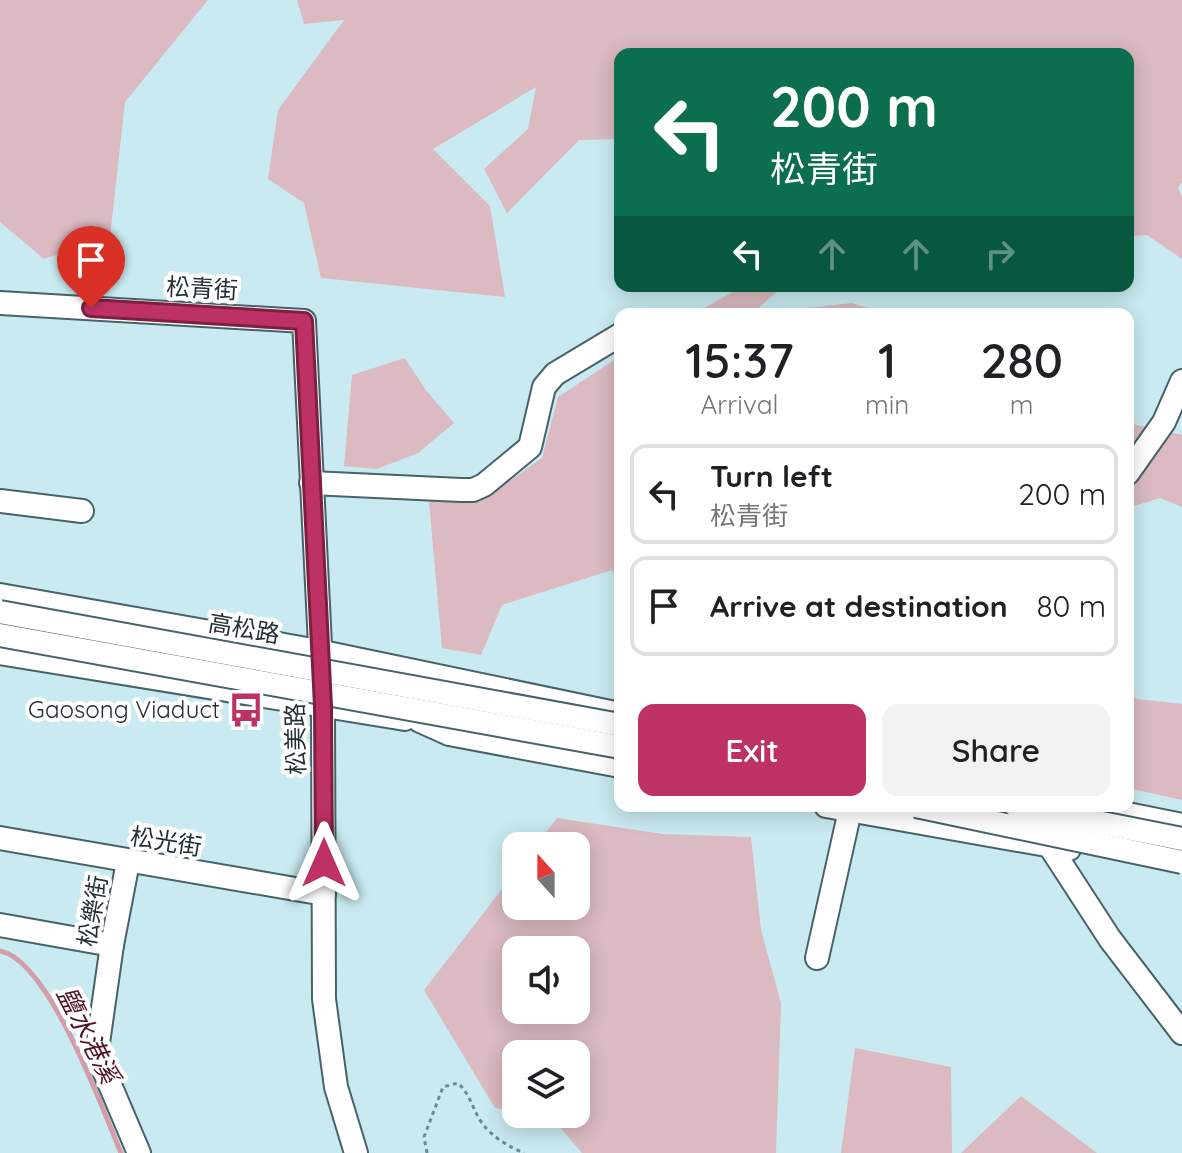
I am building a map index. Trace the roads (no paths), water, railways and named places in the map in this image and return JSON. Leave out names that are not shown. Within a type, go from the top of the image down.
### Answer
[{"type":"street","name":"松青街","points":[[0,303],[304,321]]},
{"type":"street","name":"松美路","points":[[304,321],[323,706],[324,999],[336,1087],[356,1153]]},
{"type":"street","points":[[311,483],[473,490],[484,485],[530,447],[544,387],[555,374],[614,339]]},
{"type":"street","points":[[1134,464],[1164,422],[1182,381]]},
{"type":"street","points":[[0,501],[82,511]]},
{"type":"street","name":"高松路","points":[[0,595],[318,651],[434,675],[458,673],[614,704]]},
{"type":"street","name":"高松路","points":[[0,612],[614,724]]},
{"type":"street","name":"高松路","points":[[0,635],[614,746]]},
{"type":"street","points":[[0,653],[428,722],[614,756]]},
{"type":"street","points":[[434,675],[614,713]]},
{"type":"street","points":[[428,722],[449,734],[614,765]]},
{"type":"street","points":[[817,958],[849,812]]},
{"type":"street","points":[[872,812],[1182,871]]},
{"type":"street","points":[[944,812],[1182,862]]},
{"type":"street","points":[[1046,812],[1182,839]]},
{"type":"street","points":[[1050,812],[1049,845],[1110,939],[1182,1033]]},
{"type":"street","points":[[1118,812],[1182,825]]},
{"type":"street","name":"松光街","points":[[0,838],[324,894]]},
{"type":"street","name":"松樂街","points":[[128,862],[98,1043],[102,1066],[139,1153]]},
{"type":"street","points":[[0,925],[112,945]]},
{"type":"waterway","name":"鹽水港溪","points":[[0,951],[18,960],[37,980],[55,1007],[72,1038],[121,1153]]},
{"type":"place","name":"Gaosong Viaduct","points":[[246,710]]}]
